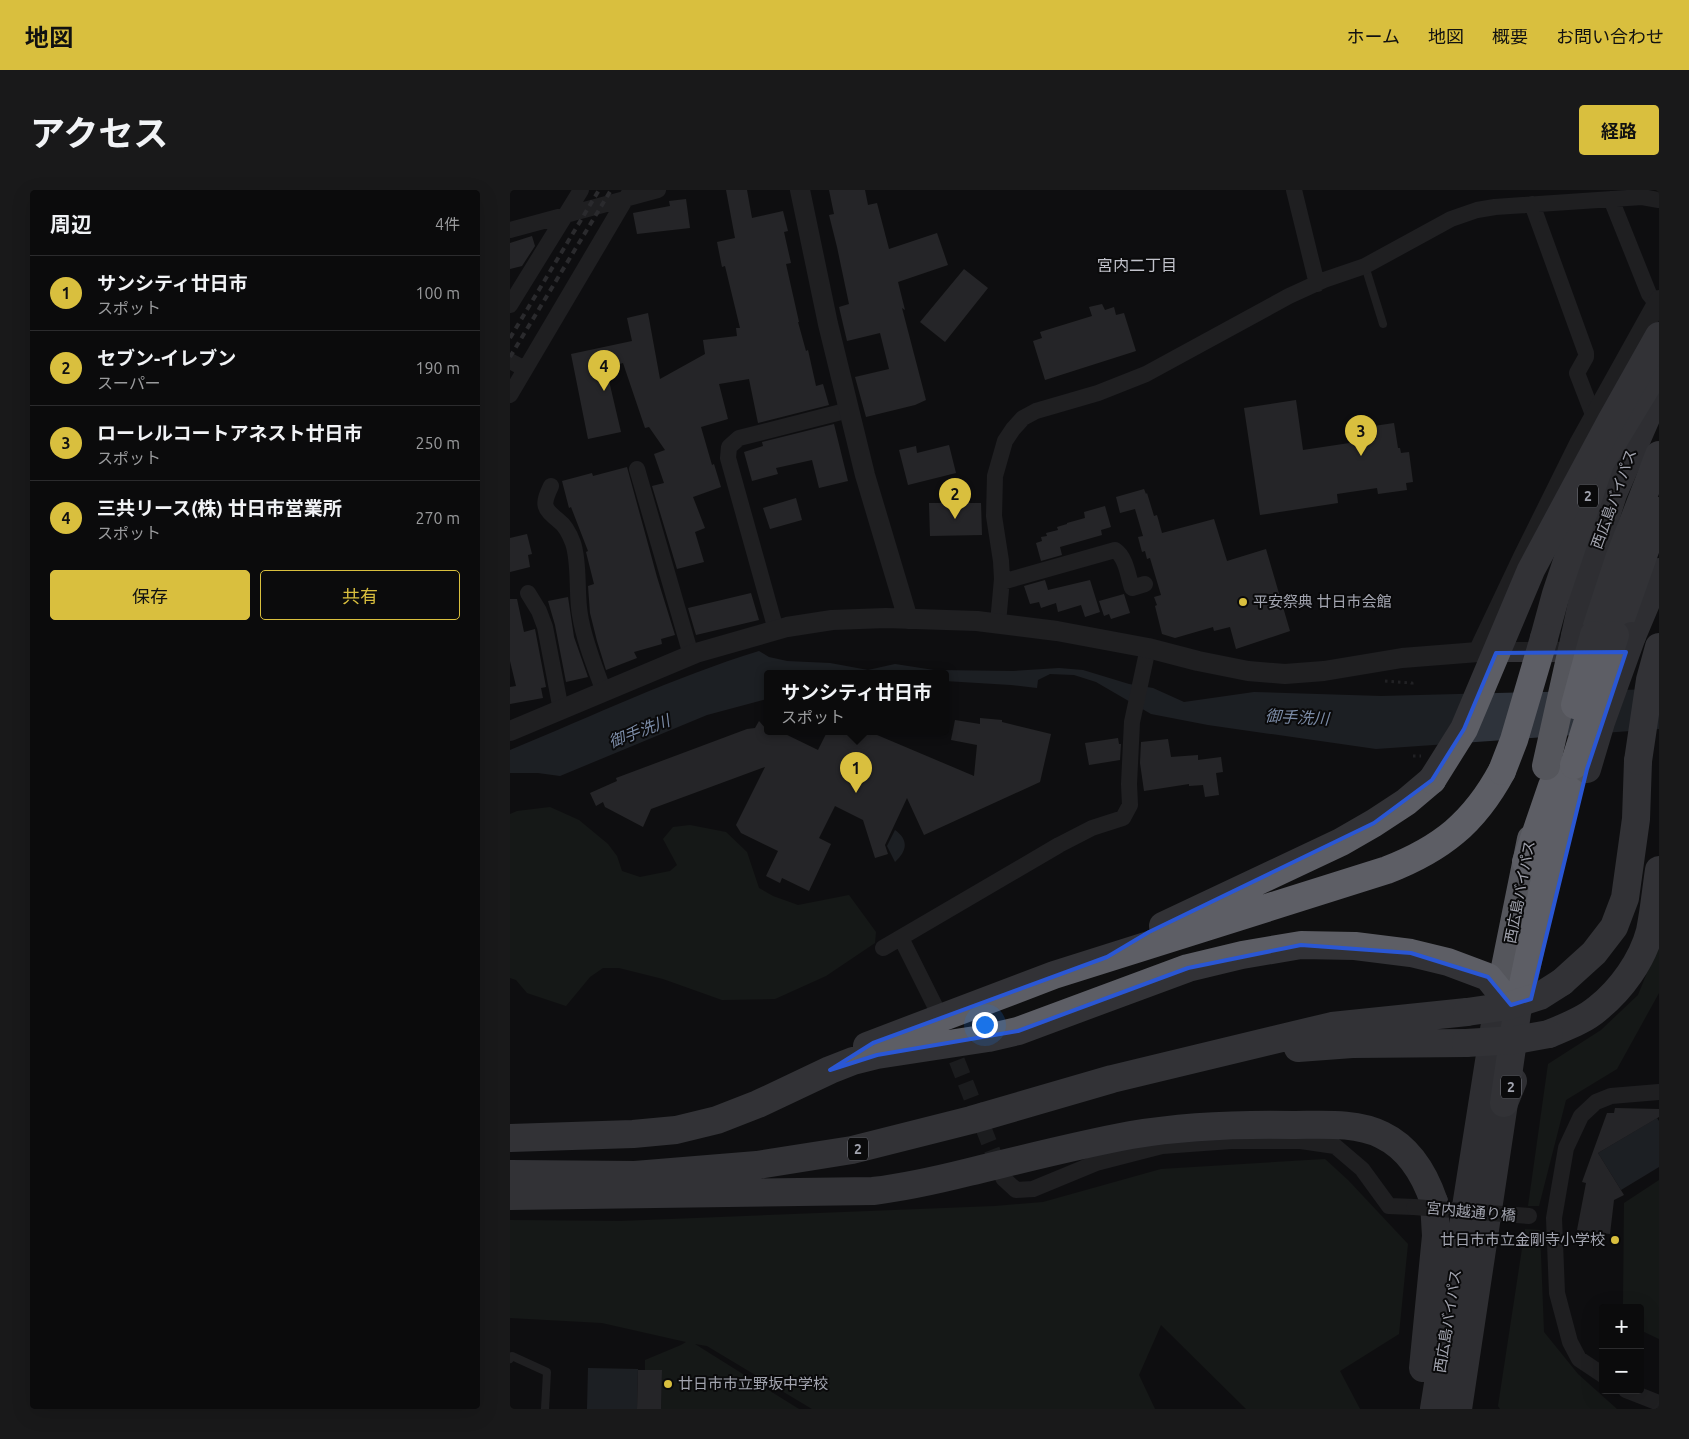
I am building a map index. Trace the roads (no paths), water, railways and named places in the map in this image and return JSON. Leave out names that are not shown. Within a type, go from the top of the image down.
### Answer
[{"type":"highway","points":[[1107,958],[1150,932],[1332,846],[1374,824],[1406,802],[1432,780],[1464,729],[1530,570],[1659,336]]},
{"type":"highway","name":"2","points":[[510,1138],[632,1134],[676,1130],[718,1120],[758,1104],[830,1070],[873,1043],[1054,975],[1387,870],[1412,860],[1436,847],[1476,811],[1502,771],[1514,740],[1556,594],[1600,463],[1659,366]]},
{"type":"highway","name":"西広島バイパス","points":[[1434,1409],[1500,992],[1526,862],[1566,766],[1601,722],[1604,636],[1590,566],[1613,494],[1659,388]]},
{"type":"highway","name":"2","points":[[1504,1103],[1517,1013],[1566,766],[1604,636],[1619,560],[1659,454]]},
{"type":"highway","name":"2","points":[[1604,636],[1659,511]]},
{"type":"highway","name":"西広島バイパス","points":[[1604,636],[1659,572]]},
{"type":"highway","name":"2","points":[[510,1174],[635,1176],[757,1165],[852,1150],[971,1120],[1112,1079],[1332,1026],[1467,1012],[1508,1006],[1540,996],[1562,982],[1594,953],[1614,927],[1625,898],[1636,819],[1638,761],[1650,680],[1659,647]]},
{"type":"highway","name":"西広島バイパス","points":[[1458,1409],[1504,1103],[1520,1065],[1528,1011],[1544,937],[1566,766]]},
{"type":"highway","points":[[1197,1060],[1258,1050],[1352,1044],[1466,1043],[1515,1040],[1549,1034],[1572,1025],[1596,1010],[1629,975],[1640,955],[1649,932],[1659,870]]},
{"type":"highway","points":[[830,1070],[853,1061],[877,1055],[988,1038],[1018,1031],[1188,968],[1242,955],[1301,945],[1355,946],[1411,953],[1448,962],[1488,977],[1517,1013]]},
{"type":"highway","points":[[510,1196],[848,1192],[897,1188],[1132,1135],[1177,1129],[1223,1125],[1347,1126],[1365,1129],[1383,1135],[1397,1145],[1420,1170],[1428,1186],[1424,1205],[1436,1236],[1419,1409]]},
{"type":"highway","points":[[635,1176],[704,1194]]},
{"type":"street","points":[[510,305],[581,190]]},
{"type":"street","points":[[510,230],[628,194],[658,190]]},
{"type":"street","points":[[800,190],[828,324],[864,475],[908,619]]},
{"type":"street","points":[[1294,190],[1316,284]]},
{"type":"street","points":[[510,394],[628,194]]},
{"type":"street","points":[[998,623],[1002,582],[1001,561],[994,516],[995,476],[1005,441],[1018,423],[1036,411],[1098,393],[1146,374],[1289,296],[1365,266],[1451,219],[1486,208],[1642,197],[1659,200]]},
{"type":"street","points":[[1478,652],[1522,557],[1594,417],[1658,302],[1649,294],[1611,199]]},
{"type":"street","points":[[1532,204],[1586,353],[1586,358],[1577,373],[1594,417]]},
{"type":"street","points":[[510,361],[525,369]]},
{"type":"street","points":[[776,630],[728,458],[730,447],[739,438],[849,410]]},
{"type":"street","points":[[637,469],[691,655]]},
{"type":"street","points":[[551,486],[546,496],[545,506],[551,516],[560,521],[568,530],[574,545],[580,616],[604,692]]},
{"type":"street","points":[[1002,582],[1114,550],[1122,557],[1132,588],[1145,584]]},
{"type":"street","points":[[528,593],[539,611],[545,627],[561,710]]},
{"type":"street","points":[[510,731],[691,655],[776,630],[832,620],[908,619],[998,623],[1057,631],[1146,654],[1198,661],[1248,672],[1285,674],[1324,672],[1402,658],[1478,652],[1659,652]]},
{"type":"street","points":[[883,948],[1067,841],[1092,828],[1123,818],[1130,804],[1132,722],[1146,654]]},
{"type":"street","points":[[901,938],[938,1010]]},
{"type":"street","points":[[1599,1372],[1579,1359],[1570,1342],[1557,1293],[1554,1218],[1566,1148],[1581,1116],[1596,1102],[1611,1096],[1659,1092]]},
{"type":"street","name":"宮内越通り橋","points":[[1003,1178],[1016,1190],[1033,1189],[1096,1163],[1162,1146],[1231,1140],[1301,1140],[1335,1146],[1362,1169],[1390,1206],[1424,1205],[1554,1218]]},
{"type":"street","points":[[1637,1394],[1659,1402]]},
{"type":"lane","points":[[1365,266],[1383,324]]},
{"type":"lane","points":[[510,1359],[512,1356],[547,1372],[544,1409]]},
{"type":"water","name":"御手洗川","points":[[759,651],[769,657],[787,661],[830,663],[868,670],[764,670],[764,700],[707,715],[560,776],[538,773],[510,773],[510,750],[727,661]]},
{"type":"water","points":[[895,664],[934,670],[868,670]]},
{"type":"water","name":"御手洗川","points":[[1059,668],[1083,670],[1129,684],[1153,688],[1184,702],[1254,692],[1381,696],[1659,689],[1659,729],[1376,749],[1208,725],[1151,714],[1096,682],[1074,675],[1050,674],[1038,680],[1037,688],[949,681],[949,670],[1013,671]]},
{"type":"water","points":[[895,830],[903,838],[905,846],[902,854],[895,862],[887,846]]},
{"type":"water","points":[[1657,1118],[1659,1121],[1659,1167],[1621,1190],[1598,1153]]},
{"type":"water","points":[[588,1368],[638,1369],[637,1409],[587,1409]]},
{"type":"tunnel","points":[[948,1038],[1001,1173]]},
{"type":"railway","points":[[510,338],[599,190]]},
{"type":"railway","points":[[510,357],[611,190]]},
{"type":"place","name":"三共リース(株) 廿日市営業所","points":[[604,391]]},
{"type":"place","name":"ローレルコートアネスト廿日市","points":[[1361,456]]},
{"type":"place","name":"セブン-イレブン","points":[[955,519]]},
{"type":"place","name":"平安祭典 廿日市会館","points":[[1243,602]]},
{"type":"place","name":"サンシティ廿日市","points":[[856,793]]},
{"type":"place","name":"廿日市市立金剛寺小学校","points":[[1615,1240]]},
{"type":"place","name":"廿日市市立野坂中学校","points":[[668,1384]]},
{"type":"district","name":"宮内二丁目","points":[[1137,265]]}]
